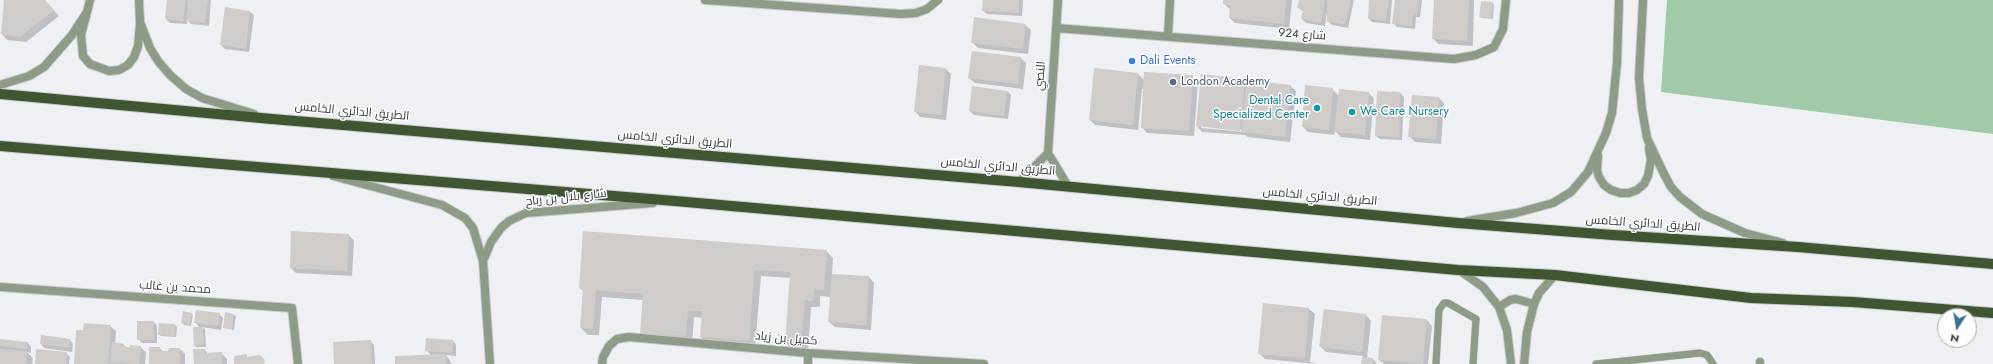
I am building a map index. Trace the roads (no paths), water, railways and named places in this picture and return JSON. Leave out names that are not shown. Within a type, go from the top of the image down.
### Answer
[{"type":"main road","name":"الطريق الدائري الخامس","points":[[0,94],[272,119],[1068,186],[1458,223],[1798,247],[1993,264]]},
{"type":"main road","points":[[0,146],[675,201],[1458,270],[1555,275],[1751,298],[1854,302],[1993,313]]},
{"type":"street","points":[[90,0],[81,35],[83,56],[90,64],[109,71],[119,70],[128,65],[134,57],[138,46],[140,22],[139,0]]},
{"type":"street","points":[[705,0],[768,2],[901,14],[916,13],[927,9],[938,0]]},
{"type":"street","name":"النصي","points":[[1048,153],[1058,0]]},
{"type":"street","points":[[1168,36],[1170,0]]},
{"type":"street","name":"شارع 924","points":[[1056,28],[1454,59],[1476,55],[1494,47],[1503,29],[1506,0]]},
{"type":"street","points":[[1619,0],[1615,90],[1612,113],[1600,148],[1597,162],[1599,177],[1604,185],[1611,190],[1620,193],[1629,193],[1637,190],[1644,184],[1648,176],[1651,160],[1642,108],[1639,78],[1643,0]]},
{"type":"street","points":[[0,85],[29,76],[44,67],[72,35],[87,12]]},
{"type":"street","points":[[140,22],[150,48],[158,62],[186,89],[202,98],[224,106],[272,119]]},
{"type":"street","points":[[1647,138],[1671,187],[1702,214],[1745,234],[1798,247]]},
{"type":"street","points":[[1458,223],[1541,207],[1562,198],[1571,192],[1588,172],[1600,148]]},
{"type":"street","points":[[1019,182],[1048,153],[1068,186]]},
{"type":"street","name":"شارع بلال بن رباح","points":[[318,172],[451,209],[465,218],[472,228],[483,262],[490,364]]},
{"type":"street","name":"شارع بلال بن رباح","points":[[483,262],[491,242],[501,228],[509,221],[526,213],[675,201]]},
{"type":"street","points":[[1458,270],[1483,287],[1498,307],[1507,330],[1511,364]]},
{"type":"street","points":[[1524,364],[1527,332],[1534,304],[1543,288],[1555,275]]},
{"type":"street","name":"محمد بن غالب","points":[[0,287],[292,308],[298,364]]},
{"type":"street","points":[[1498,307],[1510,300],[1516,299],[1534,304]]},
{"type":"street","name":"كميل بن زياد","points":[[602,364],[603,356],[609,346],[618,339],[629,338],[808,353],[984,364]]},
{"type":"street","points":[[808,353],[808,364]]},
{"type":"lane","points":[[1436,364],[1439,310],[1441,306],[1448,303],[1476,320],[1473,364]]},
{"type":"lane","points":[[1596,364],[1700,353],[1707,355],[1713,364]]},
{"type":"place","name":"Dali Events","points":[[1132,61]]},
{"type":"place","name":"London Academy","points":[[1173,82]]},
{"type":"place","name":"Dental Care Specialized Center","points":[[1317,108]]},
{"type":"place","name":"We Care Nursery","points":[[1352,112]]}]
